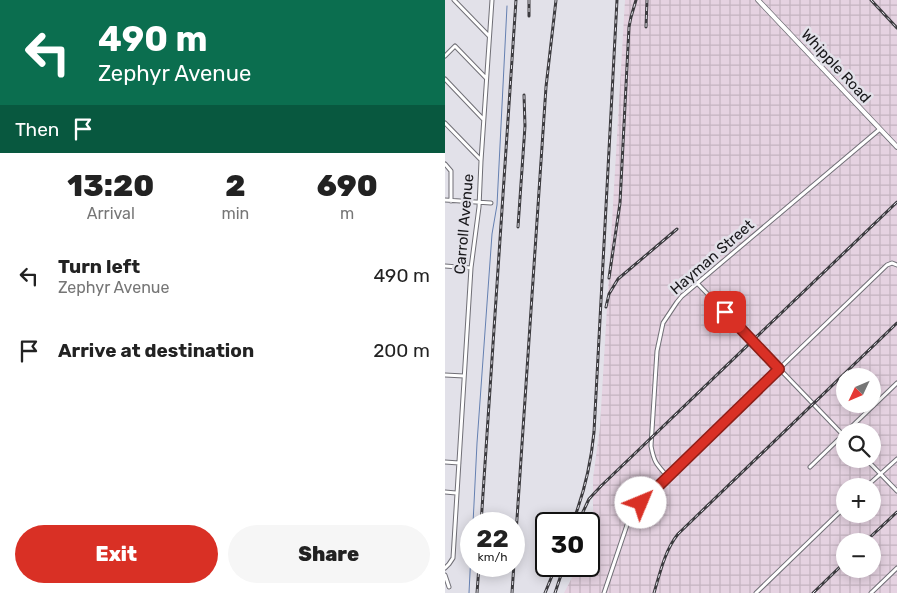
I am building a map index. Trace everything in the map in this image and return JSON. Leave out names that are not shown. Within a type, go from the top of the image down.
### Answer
[{"type":"main road","name":"Whipple Road","points":[[758,0],[897,147]]},
{"type":"street","points":[[454,0],[489,37]]},
{"type":"street","name":"Carroll Avenue","points":[[445,568],[453,558],[471,268],[479,202],[492,0]]},
{"type":"street","points":[[445,56],[455,46],[487,78]]},
{"type":"street","points":[[445,79],[484,119]]},
{"type":"street","points":[[445,123],[481,161]]},
{"type":"street","name":"Hayman Street","points":[[667,476],[653,458],[651,446],[657,351],[663,323],[677,302],[697,283],[880,129]]},
{"type":"street","points":[[445,164],[451,171],[451,200]]},
{"type":"street","points":[[445,200],[491,203]]},
{"type":"street","points":[[604,593],[628,522],[641,502],[887,265],[892,263],[897,265]]},
{"type":"street","points":[[445,266],[471,268]]},
{"type":"street","points":[[697,283],[779,369],[836,425]]},
{"type":"street","points":[[445,375],[464,376]]},
{"type":"street","points":[[856,423],[897,384]]},
{"type":"street","points":[[810,467],[836,442]]},
{"type":"street","points":[[876,478],[897,459]]},
{"type":"street","points":[[445,462],[459,463]]},
{"type":"street","points":[[875,468],[897,492]]},
{"type":"street","points":[[445,492],[456,493]]},
{"type":"street","points":[[756,593],[836,516]]},
{"type":"street","points":[[871,593],[897,568]]},
{"type":"street","points":[[445,575],[449,587]]},
{"type":"shaded area","points":[[625,0],[897,0],[897,593],[564,593],[572,577],[600,577],[600,512],[593,512],[593,478],[600,427]]},
{"type":"waterway","points":[[474,512],[492,234],[497,205],[507,6]]},
{"type":"waterway","points":[[469,593],[470,577]]},
{"type":"railway","points":[[482,512],[516,0]]},
{"type":"railway","points":[[529,0],[529,16]]},
{"type":"railway","points":[[512,593],[546,87],[556,0]]},
{"type":"railway","points":[[576,512],[586,478],[594,432],[617,0]]},
{"type":"railway","points":[[609,278],[620,203],[629,27],[636,0]]},
{"type":"railway","points":[[646,27],[647,0]]},
{"type":"railway","points":[[871,0],[897,28]]},
{"type":"railway","points":[[518,227],[525,126],[524,95]]},
{"type":"railway","points":[[583,512],[589,499],[601,486],[897,202]]},
{"type":"railway","points":[[606,307],[609,294],[618,279],[677,229]]},
{"type":"railway","points":[[654,593],[666,554],[678,534],[897,323]]},
{"type":"railway","points":[[875,533],[897,512]]},
{"type":"railway","points":[[813,593],[836,571]]},
{"type":"railway","points":[[477,593],[478,577]]},
{"type":"railway","points":[[545,593],[552,577]]},
{"type":"railway","points":[[555,593],[560,577]]},
{"type":"route","points":[[641,503],[779,369],[725,312]]}]
